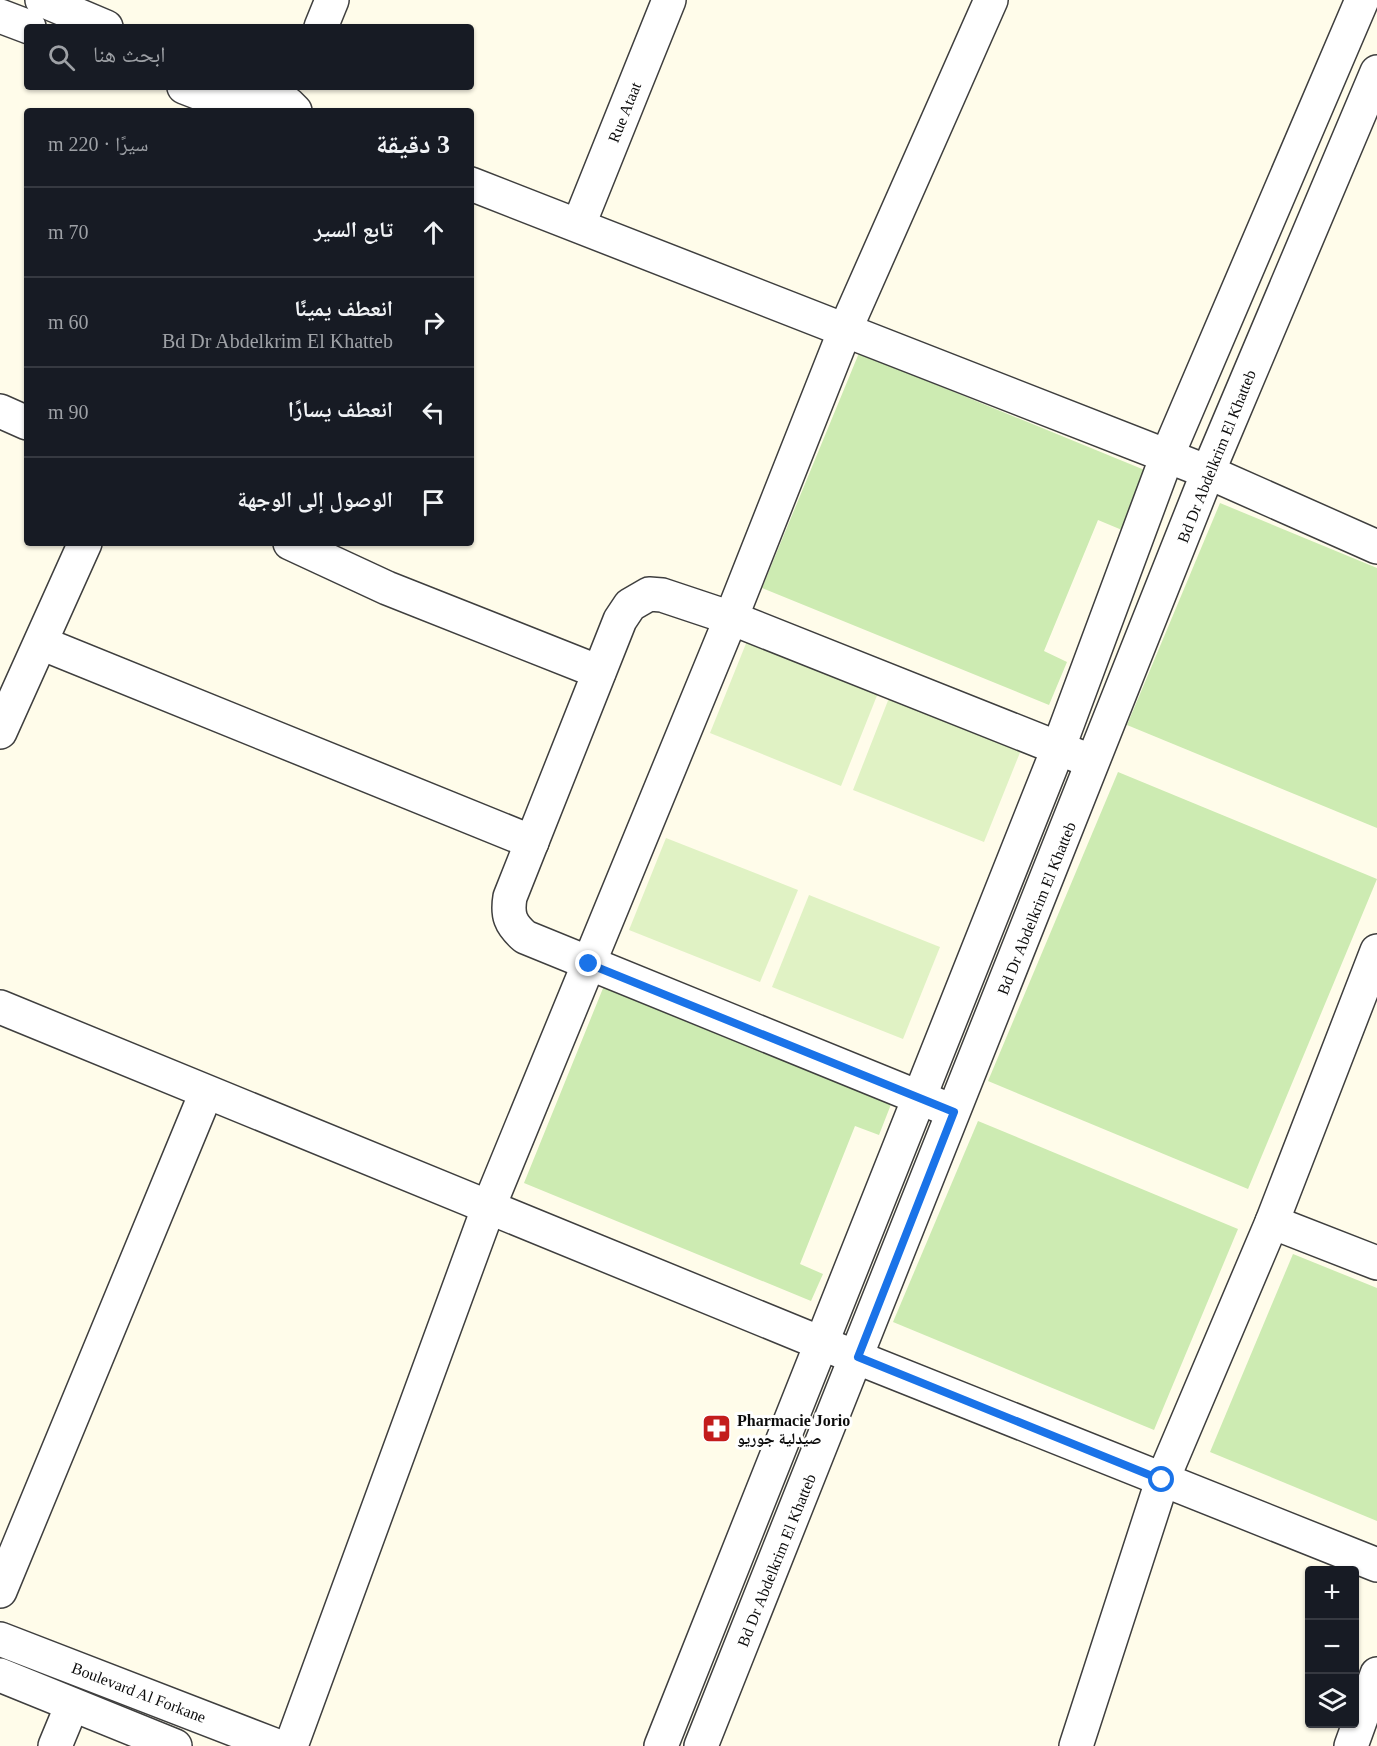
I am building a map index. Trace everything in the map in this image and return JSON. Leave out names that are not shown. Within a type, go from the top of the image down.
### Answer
[{"type":"street","points":[[42,0],[99,24]]},
{"type":"street","points":[[322,24],[332,0]]},
{"type":"street","name":"Rue Ataat","points":[[579,224],[669,0]]},
{"type":"street","points":[[291,1746],[489,1206],[730,618],[845,330],[991,0]]},
{"type":"street","points":[[661,1746],[1058,749],[1167,456],[1362,0]]},
{"type":"street","points":[[0,16],[24,25]]},
{"type":"street","name":"Bd Dr Abdelkrim El Khatteb","points":[[700,1746],[858,1357],[1208,472],[1377,72]]},
{"type":"street","points":[[192,90],[238,108]]},
{"type":"street","points":[[256,90],[291,103]]},
{"type":"street","points":[[474,185],[579,224],[1208,472],[1377,547]]},
{"type":"street","points":[[0,411],[24,422]]},
{"type":"street","points":[[0,732],[84,546]]},
{"type":"street","points":[[296,546],[387,588],[599,672]]},
{"type":"street","points":[[954,1112],[525,937],[510,922],[508,910],[510,897],[599,672],[620,620],[630,605],[649,594],[662,595],[730,618],[1094,762]]},
{"type":"street","points":[[41,643],[532,842]]},
{"type":"street","points":[[1076,1746],[1162,1480],[1272,1222],[1377,951]]},
{"type":"street","points":[[0,1008],[823,1344],[1377,1564]]},
{"type":"street","points":[[0,1591],[206,1093]]},
{"type":"street","points":[[1272,1222],[1377,1263]]},
{"type":"street","name":"Boulevard Al Forkane","points":[[0,1639],[278,1746]]},
{"type":"street","points":[[1351,1746],[1377,1674]]},
{"type":"street","points":[[0,1676],[175,1746]]},
{"type":"street","points":[[55,1746],[72,1704]]},
{"type":"green space","points":[[859,353],[1147,471],[1122,530],[1098,520],[1044,651],[1067,662],[1049,705],[762,588]]},
{"type":"green space","points":[[1220,503],[1377,568],[1377,828],[1127,725]]},
{"type":"green space","points":[[747,641],[878,693],[841,786],[710,733]]},
{"type":"green space","points":[[889,698],[1021,750],[984,842],[853,790]]},
{"type":"green space","points":[[1118,772],[1377,879],[1248,1189],[988,1081]]},
{"type":"green space","points":[[666,838],[798,890],[760,982],[629,930]]},
{"type":"green space","points":[[809,895],[940,947],[903,1039],[772,987]]},
{"type":"green space","points":[[610,971],[897,1089],[879,1135],[855,1126],[800,1264],[823,1274],[811,1301],[524,1183]]},
{"type":"green space","points":[[978,1121],[1238,1229],[1154,1430],[893,1322]]},
{"type":"green space","points":[[1293,1254],[1377,1288],[1377,1521],[1210,1452]]},
{"type":"place","name":"Pharmacie Jorio صيدلية جوريو","points":[[716,1429]]},
{"type":"route","points":[[589,964],[954,1112],[858,1357],[1162,1480]]}]
